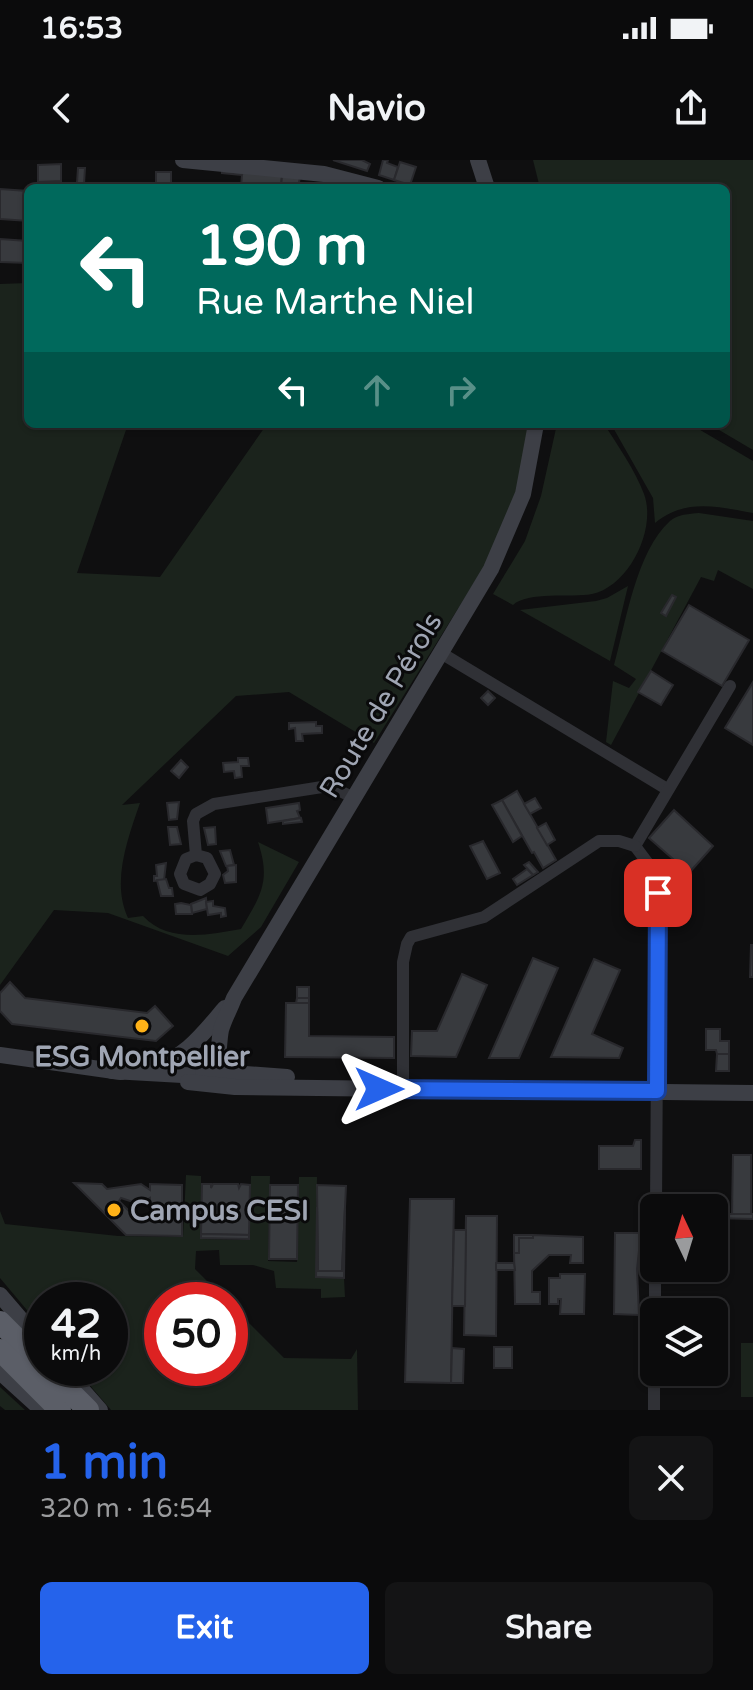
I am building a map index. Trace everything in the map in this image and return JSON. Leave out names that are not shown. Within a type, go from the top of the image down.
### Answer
[{"type":"highway","points":[[0,1322],[24,1346]]},
{"type":"highway","points":[[0,1350],[60,1410]]},
{"type":"highway","points":[[64,1386],[88,1410]]},
{"type":"main road","points":[[183,160],[326,167],[368,184]]},
{"type":"main road","points":[[478,160],[486,184]]},
{"type":"main road","name":"Route de Pérols","points":[[205,1077],[217,1063],[221,1031],[234,998],[491,569],[523,494],[535,428]]},
{"type":"main road","name":"Route de Pérols","points":[[152,1065],[166,1063],[194,1042],[234,998]]},
{"type":"main road","points":[[205,1077],[189,1058],[194,1042],[210,1041],[231,1067],[247,1075]]},
{"type":"main road","points":[[0,1047],[152,1065],[205,1077],[247,1075],[403,1084]]},
{"type":"main road","points":[[0,1055],[112,1071],[205,1077],[403,1084],[656,1086],[753,1082]]},
{"type":"main road","points":[[656,1086],[753,1093]]},
{"type":"main road","points":[[0,1295],[24,1323]]},
{"type":"main road","points":[[0,1372],[42,1410]]},
{"type":"main road","points":[[79,1386],[100,1410]]},
{"type":"street","points":[[441,653],[667,789]]},
{"type":"street","points":[[635,846],[730,686]]},
{"type":"street","points":[[196,855],[193,821],[196,814],[214,804],[332,787],[354,798]]},
{"type":"street","points":[[403,1084],[403,962],[411,937],[484,917],[599,841],[619,841],[635,846],[654,870],[658,882],[656,1194]]},
{"type":"street","points":[[654,1386],[654,1410]]},
{"type":"shaded area","points":[[533,160],[753,160],[753,450],[716,428],[730,428],[730,184],[539,184]]},
{"type":"shaded area","points":[[24,283],[24,428],[127,428],[77,573],[160,577],[264,428],[529,428],[513,507],[484,567],[374,743],[289,692],[236,696],[122,805],[140,803],[126,845],[121,875],[123,904],[128,918],[143,916],[153,925],[176,934],[241,929],[254,907],[264,878],[258,842],[299,862],[261,927],[228,956],[108,913],[54,910],[0,985],[0,284]]},
{"type":"shaded area","points":[[556,428],[607,428],[631,467],[647,508],[647,523],[637,554],[618,580],[592,594],[529,598],[513,605],[493,594],[525,541],[541,496]]},
{"type":"shaded area","points":[[613,428],[697,428],[753,461],[753,513],[690,507],[666,515],[655,523],[653,498]]},
{"type":"shaded area","points":[[699,513],[753,521],[753,589],[718,570],[714,581],[701,577],[611,745],[606,742],[613,681],[629,688],[636,679],[614,665],[641,569],[658,534],[670,521]]},
{"type":"shaded area","points":[[628,586],[610,661],[520,610],[596,601]]},
{"type":"shaded area","points":[[186,1175],[201,1176],[201,1239],[249,1240],[251,1176],[270,1176],[268,1261],[297,1262],[299,1177],[317,1177],[316,1277],[344,1278],[345,1297],[321,1298],[321,1289],[276,1288],[274,1271],[253,1265],[220,1265],[219,1250],[196,1251],[195,1269],[208,1282],[144,1282],[144,1386],[248,1386],[248,1322],[284,1358],[351,1359],[357,1349],[358,1410],[111,1410],[90,1386],[128,1386],[128,1282],[24,1282],[24,1307],[0,1278],[0,1211],[5,1224],[118,1236],[183,1237]]},
{"type":"shaded area","points":[[741,1343],[753,1343],[753,1397],[741,1397]]},
{"type":"shaded area","points":[[0,1387],[25,1410],[5,1410],[0,1406]]},
{"type":"building","points":[[333,160],[362,160],[370,164],[367,171]]},
{"type":"building","points":[[383,160],[398,167],[394,180],[379,175]]},
{"type":"building","points":[[400,162],[416,167],[410,184],[394,180]]},
{"type":"building","points":[[61,164],[61,181],[38,182],[38,165]]},
{"type":"building","points":[[78,168],[85,168],[84,184],[77,183]]},
{"type":"building","points":[[222,169],[282,175],[281,184],[241,184],[242,175],[222,173]]},
{"type":"building","points":[[156,172],[171,172],[171,184],[156,184]]},
{"type":"building","points":[[282,175],[300,177],[299,184],[281,184]]},
{"type":"building","points":[[0,189],[24,191],[24,221],[0,219]]},
{"type":"building","points":[[0,239],[24,241],[24,263],[0,262]]},
{"type":"building","points":[[672,595],[676,597],[666,616],[661,613]]},
{"type":"building","points":[[689,605],[749,640],[722,686],[662,651]]},
{"type":"building","points":[[651,671],[673,685],[661,705],[638,692]]},
{"type":"building","points":[[753,682],[753,745],[725,728]]},
{"type":"building","points":[[488,691],[495,698],[488,705],[481,698]]},
{"type":"building","points":[[316,722],[316,726],[322,726],[322,733],[302,734],[303,741],[296,741],[295,728],[289,729],[289,723]]},
{"type":"building","points":[[238,758],[248,758],[249,766],[241,766],[242,777],[235,778],[234,771],[224,772],[223,763],[238,762]]},
{"type":"building","points":[[181,760],[188,767],[179,778],[171,771]]},
{"type":"building","points":[[517,791],[556,860],[543,868],[502,800]]},
{"type":"building","points":[[535,798],[541,808],[530,814],[524,804]]},
{"type":"building","points":[[502,800],[522,836],[513,842],[492,805]]},
{"type":"building","points":[[179,802],[177,819],[169,820],[167,803]]},
{"type":"building","points":[[299,803],[300,810],[297,811],[300,818],[268,823],[266,808]]},
{"type":"building","points":[[674,810],[713,846],[689,873],[649,838]]},
{"type":"building","points":[[301,818],[302,822],[283,824],[283,821]]},
{"type":"building","points":[[546,823],[555,840],[547,845],[537,828]]},
{"type":"building","points":[[168,827],[177,827],[181,844],[170,845]]},
{"type":"building","points":[[215,827],[216,844],[208,845],[204,828]]},
{"type":"building","points":[[483,841],[500,873],[487,879],[470,846]]},
{"type":"building","points":[[230,850],[234,865],[226,866],[220,851]]},
{"type":"building","points":[[529,862],[538,872],[533,875],[524,865]]},
{"type":"building","points":[[166,863],[164,880],[154,881],[156,865]]},
{"type":"building","points":[[236,865],[236,882],[225,883],[223,875],[228,871],[227,866]]},
{"type":"building","points":[[527,869],[533,875],[517,885],[513,879]]},
{"type":"building","points":[[166,879],[173,896],[161,896],[157,880]]},
{"type":"building","points":[[206,898],[207,909],[192,913],[191,904]]},
{"type":"building","points":[[213,901],[213,906],[225,908],[226,916],[221,917],[221,913],[208,915],[206,902]]},
{"type":"building","points":[[175,904],[191,905],[192,914],[176,914]]},
{"type":"building","points":[[753,945],[753,977],[750,977]]},
{"type":"building","points":[[533,958],[558,968],[519,1058],[489,1058]]},
{"type":"building","points":[[594,959],[620,970],[592,1034],[623,1048],[619,1058],[551,1057]]},
{"type":"building","points":[[462,974],[487,985],[456,1057],[411,1056],[412,1031],[437,1031]]},
{"type":"building","points":[[10,982],[25,998],[147,1013],[155,1006],[173,1026],[156,1041],[12,1024],[0,1011],[0,993]]},
{"type":"building","points":[[297,987],[309,987],[309,998],[297,998]]},
{"type":"building","points":[[297,998],[309,998],[309,1003],[296,1003]]},
{"type":"building","points":[[286,1003],[309,1003],[309,1036],[394,1037],[394,1058],[285,1057]]},
{"type":"building","points":[[706,1029],[720,1029],[720,1041],[729,1041],[729,1054],[706,1050]]},
{"type":"building","points":[[717,1054],[729,1054],[729,1071],[716,1071]]},
{"type":"building","points":[[635,1140],[641,1140],[641,1169],[599,1169],[599,1146],[633,1146]]},
{"type":"building","points":[[733,1155],[751,1155],[751,1214],[732,1214]]},
{"type":"building","name":"Campus CESI","points":[[74,1183],[102,1184],[107,1189],[141,1184],[150,1190],[150,1184],[182,1185],[182,1236],[126,1235]],"holes":[[[121,1198],[139,1204],[150,1198],[150,1204],[162,1204],[162,1215],[133,1215],[119,1201]]]},
{"type":"building","points":[[202,1184],[211,1184],[211,1188],[213,1184],[238,1184],[239,1188],[241,1184],[250,1185],[249,1235],[201,1234]]},
{"type":"building","points":[[270,1185],[298,1185],[297,1259],[269,1259]]},
{"type":"building","points":[[317,1185],[346,1186],[342,1271],[318,1271]]},
{"type":"building","points":[[410,1199],[454,1199],[451,1383],[405,1382]]},
{"type":"building","points":[[317,1207],[318,1271],[342,1271],[345,1208],[344,1278],[316,1277]]},
{"type":"building","points":[[728,1214],[753,1214],[753,1219],[728,1218]]},
{"type":"building","points":[[466,1216],[497,1216],[496,1336],[464,1335]]},
{"type":"building","points":[[454,1230],[466,1230],[465,1306],[452,1306]]},
{"type":"building","points":[[615,1233],[640,1233],[637,1269],[639,1315],[614,1314]]},
{"type":"building","points":[[201,1234],[249,1235],[249,1239],[201,1238]]},
{"type":"building","points":[[514,1235],[533,1235],[533,1238],[519,1238],[519,1253],[514,1253]]},
{"type":"building","points":[[533,1235],[583,1237],[583,1263],[570,1263],[571,1255],[549,1255],[532,1271],[532,1292],[540,1292],[540,1304],[515,1304],[514,1253],[519,1253],[519,1238],[533,1238]]},
{"type":"building","points":[[496,1263],[514,1263],[515,1270],[496,1270]]},
{"type":"building","points":[[560,1274],[585,1274],[584,1314],[560,1314],[561,1299],[558,1299],[558,1304],[549,1304],[549,1278],[560,1278]]},
{"type":"building","points":[[494,1347],[512,1347],[512,1368],[494,1368]]},
{"type":"building","points":[[452,1348],[464,1349],[463,1383],[451,1383]]},
{"type":"place","name":"ESG Montpellier","points":[[142,1026]]},
{"type":"place","name":"Campus CESI","points":[[114,1210]]},
{"type":"route","points":[[379,1089],[657,1091],[658,893]]}]
